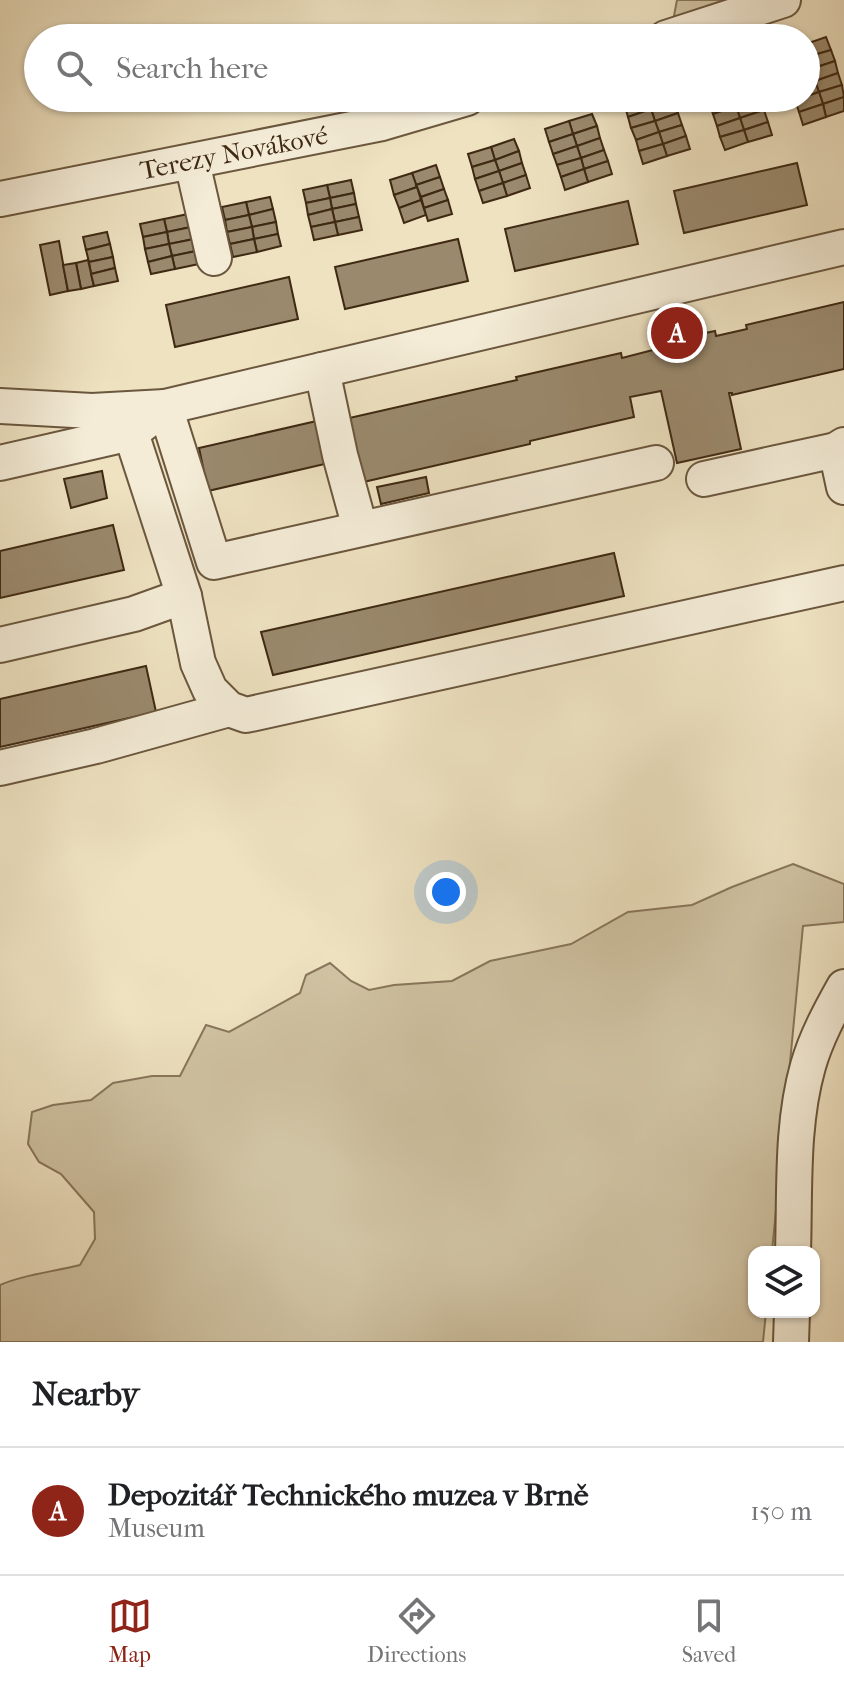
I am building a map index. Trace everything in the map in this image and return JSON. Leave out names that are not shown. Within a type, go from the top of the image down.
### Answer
[{"type":"street","points":[[709,24],[783,0]]},
{"type":"street","name":"Terezy Novákové","points":[[0,199],[382,123],[419,112]]},
{"type":"street","points":[[192,162],[214,258]]},
{"type":"street","points":[[0,406],[92,411],[165,407],[844,247]]},
{"type":"street","points":[[322,370],[360,528]]},
{"type":"street","points":[[0,463],[131,433],[165,407]]},
{"type":"street","points":[[165,407],[214,562],[656,463]]},
{"type":"street","points":[[131,433],[184,596],[198,663],[210,690],[229,709],[246,715],[844,583]]},
{"type":"street","points":[[704,479],[840,447],[844,487]]},
{"type":"street","points":[[0,645],[134,614],[184,596]]},
{"type":"street","points":[[0,768],[96,746],[229,709]]},
{"type":"street","points":[[793,1246],[796,1142],[808,1065],[823,1025],[844,987]]},
{"type":"street","points":[[791,1342],[792,1318]]},
{"type":"shaded area","points":[[677,0],[736,0],[673,21]]},
{"type":"shaded area","points":[[793,864],[844,884],[844,922],[803,926],[773,1246],[748,1246],[748,1318],[765,1318],[763,1342],[0,1342],[0,1285],[80,1265],[95,1239],[94,1212],[61,1174],[39,1162],[28,1144],[32,1112],[53,1105],[91,1100],[113,1083],[152,1076],[180,1076],[206,1025],[229,1032],[300,993],[306,975],[330,963],[351,981],[369,990],[452,981],[490,961],[571,944],[628,912],[692,905]]},
{"type":"building","points":[[826,37],[831,50],[820,53],[820,39]]},
{"type":"building","points":[[831,50],[835,61],[820,66],[820,53]]},
{"type":"building","points":[[835,61],[838,73],[820,79],[820,66]]},
{"type":"building","points":[[838,73],[842,85],[820,92],[820,79]]},
{"type":"building","points":[[842,85],[844,97],[823,104],[820,92]]},
{"type":"building","points":[[844,97],[844,111],[826,117],[823,104]]},
{"type":"building","points":[[823,104],[826,117],[803,125],[799,112],[820,112],[820,105]]},
{"type":"building","points":[[652,112],[678,112],[678,113],[655,121]]},
{"type":"building","points":[[652,112],[655,121],[631,128],[628,117]]},
{"type":"building","points":[[738,112],[758,112],[740,118]]},
{"type":"building","points":[[738,112],[740,118],[717,126],[713,114]]},
{"type":"building","points":[[765,112],[768,122],[744,130],[740,118]]},
{"type":"building","points":[[678,113],[682,125],[659,132],[655,121]]},
{"type":"building","points":[[592,114],[597,126],[573,134],[569,121]]},
{"type":"building","points":[[740,118],[744,130],[720,137],[717,126]]},
{"type":"building","points":[[569,121],[573,134],[549,142],[545,129]]},
{"type":"building","points":[[655,121],[659,132],[636,140],[631,128]]},
{"type":"building","points":[[768,122],[772,135],[748,142],[744,130]]},
{"type":"building","points":[[682,125],[686,136],[663,144],[659,132]]},
{"type":"building","points":[[597,126],[600,138],[577,146],[573,134]]},
{"type":"building","points":[[744,130],[748,142],[725,150],[720,137]]},
{"type":"building","points":[[659,132],[663,144],[639,151],[636,140]]},
{"type":"building","points":[[573,134],[577,146],[553,154],[549,142]]},
{"type":"building","points":[[686,136],[690,149],[667,156],[663,144]]},
{"type":"building","points":[[600,138],[604,150],[581,158],[577,146]]},
{"type":"building","points":[[514,139],[519,151],[495,160],[491,147]]},
{"type":"building","points":[[663,144],[667,156],[643,164],[639,151]]},
{"type":"building","points":[[577,146],[581,158],[557,165],[553,154]]},
{"type":"building","points":[[491,147],[495,160],[472,167],[468,154]]},
{"type":"building","points":[[604,150],[608,161],[584,169],[581,158]]},
{"type":"building","points":[[519,151],[522,163],[499,171],[495,160]]},
{"type":"building","points":[[581,158],[584,169],[561,177],[557,165]]},
{"type":"building","points":[[495,160],[499,171],[475,179],[472,167]]},
{"type":"building","points":[[608,161],[612,174],[588,182],[584,169]]},
{"type":"building","points":[[522,163],[526,175],[503,183],[499,171]]},
{"type":"building","points":[[797,163],[807,205],[684,233],[674,191]]},
{"type":"building","points":[[436,165],[440,177],[416,185],[412,173]]},
{"type":"building","points":[[584,169],[588,182],[565,190],[561,177]]},
{"type":"building","points":[[499,171],[503,183],[479,191],[475,179]]},
{"type":"building","points":[[412,173],[417,187],[394,195],[390,180]]},
{"type":"building","points":[[526,175],[530,188],[507,196],[503,183]]},
{"type":"building","points":[[440,177],[444,189],[421,197],[416,185]]},
{"type":"building","points":[[351,180],[354,193],[330,198],[327,185]]},
{"type":"building","points":[[503,183],[507,196],[483,203],[479,191]]},
{"type":"building","points":[[327,185],[330,198],[306,203],[303,190]]},
{"type":"building","points":[[417,187],[421,200],[399,208],[394,195]]},
{"type":"building","points":[[444,189],[448,200],[424,208],[421,197]]},
{"type":"building","points":[[354,193],[356,204],[332,209],[330,198]]},
{"type":"building","points":[[270,197],[273,209],[249,215],[246,202]]},
{"type":"building","points":[[330,198],[332,209],[308,215],[306,203]]},
{"type":"building","points":[[421,200],[426,215],[404,223],[399,208]]},
{"type":"building","points":[[448,200],[452,214],[428,221],[424,208]]},
{"type":"building","points":[[628,201],[638,244],[515,271],[505,229]]},
{"type":"building","points":[[246,202],[249,215],[225,220],[222,207]]},
{"type":"building","points":[[356,204],[359,217],[335,222],[332,209]]},
{"type":"building","points":[[273,209],[276,222],[252,227],[249,215]]},
{"type":"building","points":[[332,209],[335,222],[311,227],[308,215]]},
{"type":"building","points":[[188,214],[191,227],[167,232],[164,219]]},
{"type":"building","points":[[249,215],[252,227],[227,232],[225,220]]},
{"type":"building","points":[[359,217],[362,230],[338,235],[335,222]]},
{"type":"building","points":[[164,219],[167,232],[143,237],[140,224]]},
{"type":"building","points":[[276,222],[278,234],[254,239],[252,227]]},
{"type":"building","points":[[335,222],[338,235],[314,240],[311,227]]},
{"type":"building","points":[[191,227],[194,239],[169,244],[167,232]]},
{"type":"building","points":[[252,227],[254,239],[230,244],[227,232]]},
{"type":"building","points":[[107,232],[110,244],[86,250],[83,237]]},
{"type":"building","points":[[167,232],[169,244],[145,249],[143,237]]},
{"type":"building","points":[[278,234],[281,246],[257,252],[254,239]]},
{"type":"building","points":[[194,239],[196,251],[172,256],[169,244]]},
{"type":"building","points":[[254,239],[257,252],[233,257],[230,244]]},
{"type":"building","points":[[458,239],[468,281],[345,309],[335,267]]},
{"type":"building","points":[[59,241],[68,291],[50,295],[40,245]]},
{"type":"building","points":[[110,244],[113,257],[89,262],[86,250]]},
{"type":"building","points":[[169,244],[172,256],[148,262],[145,249]]},
{"type":"building","points":[[196,251],[199,264],[175,269],[172,256]]},
{"type":"building","points":[[172,256],[175,269],[151,274],[148,262]]},
{"type":"building","points":[[113,257],[115,268],[91,274],[89,262]]},
{"type":"building","points":[[88,260],[94,286],[81,289],[76,263]]},
{"type":"building","points":[[76,263],[81,289],[68,291],[63,265]]},
{"type":"building","points":[[115,268],[118,281],[94,286],[91,274]]},
{"type":"building","points":[[289,277],[298,319],[175,347],[166,305]]},
{"type":"building","points":[[844,302],[844,369],[732,395],[729,393],[741,449],[677,463],[661,391],[630,397],[634,417],[359,483],[345,419],[621,353],[622,358],[653,350],[652,344],[715,331],[716,336],[747,329],[746,325]]},
{"type":"building","points":[[321,420],[329,463],[208,491],[199,448]]},
{"type":"building","points":[[102,471],[107,498],[71,508],[64,479]]},
{"type":"building","points":[[426,477],[429,493],[381,504],[377,487]]},
{"type":"building","points":[[113,525],[124,570],[0,598],[0,551]]},
{"type":"building","points":[[614,553],[624,596],[273,675],[261,632]]},
{"type":"building","points":[[146,666],[156,712],[0,747],[0,699]]},
{"type":"place","name":"Depozitář Technického muzea v Brně","points":[[677,333]]}]
